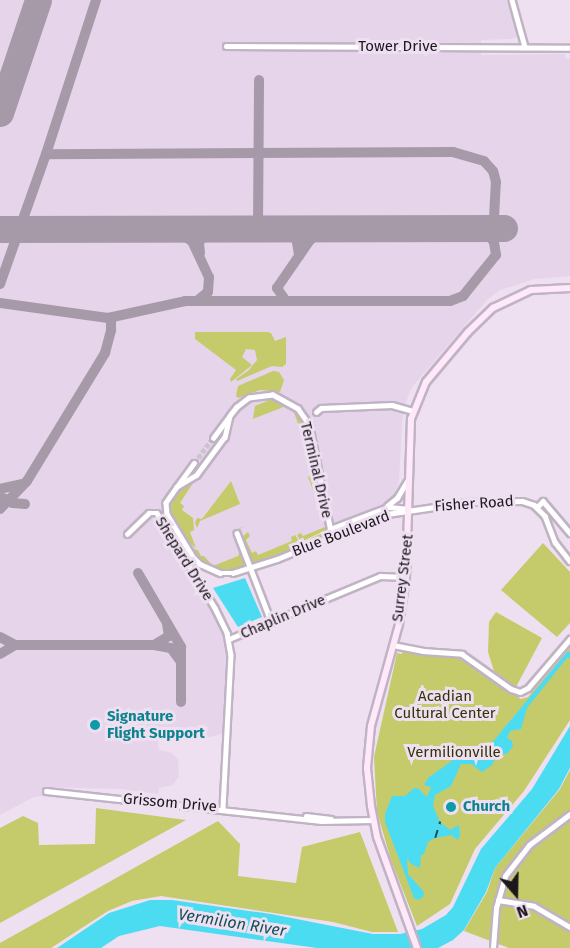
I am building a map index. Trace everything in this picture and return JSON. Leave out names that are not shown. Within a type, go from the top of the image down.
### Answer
[{"type":"street","points":[[512,0],[525,47]]},
{"type":"street","name":"Tower Drive","points":[[226,46],[570,48]]},
{"type":"street","name":"Surrey Street","points":[[417,948],[373,820],[368,786],[368,749],[371,726],[393,645],[406,577],[409,438],[413,411],[420,392],[431,376],[468,332],[493,308],[523,292],[542,288],[570,288]]},
{"type":"street","name":"Terminal Drive","points":[[213,438],[242,402],[265,395],[285,399],[302,412],[310,429],[330,529],[324,540]]},
{"type":"street","points":[[316,412],[321,408],[392,405],[413,411]]},
{"type":"street","points":[[177,487],[197,475],[225,437],[230,416]]},
{"type":"street","points":[[194,464],[168,499],[165,509],[200,564],[220,573],[233,573],[250,568]]},
{"type":"street","name":"Blue Boulevard","points":[[384,508],[397,498],[409,478]]},
{"type":"street","name":"Fisher Road","points":[[409,509],[468,502],[522,501],[537,507],[543,501],[570,533]]},
{"type":"street","name":"Blue Boulevard","points":[[330,529],[384,508],[399,506],[409,509]]},
{"type":"street","points":[[537,507],[545,516],[555,543],[570,561]]},
{"type":"street","name":"Blue Boulevard","points":[[250,568],[387,514],[409,509]]},
{"type":"street","name":"Shepard Drive","points":[[127,534],[149,513],[157,513],[220,616],[229,639]]},
{"type":"street","points":[[237,533],[271,621]]},
{"type":"street","name":"Chaplin Drive","points":[[223,808],[231,655],[229,639],[380,576],[406,577]]},
{"type":"street","points":[[393,645],[423,651],[462,654],[511,689],[520,692],[528,688],[570,639]]},
{"type":"street","name":"Grissom Drive","points":[[46,791],[343,821],[373,820]]},
{"type":"street","points":[[493,948],[498,900],[505,876],[525,850],[570,814]]},
{"type":"street","points":[[498,900],[534,906],[570,927]]},
{"type":"shaded area","points":[[0,0],[506,0],[518,36],[511,39],[481,40],[481,55],[565,54],[566,59],[570,59],[570,276],[535,279],[500,290],[487,300],[412,387],[402,423],[399,483],[391,500],[279,549],[192,574],[226,634],[229,662],[225,733],[202,739],[158,740],[159,750],[172,753],[178,760],[179,776],[173,785],[159,788],[158,794],[121,789],[46,787],[43,796],[34,797],[0,815]]},
{"type":"green space","points":[[195,332],[267,332],[271,333],[275,341],[286,337],[286,364],[282,367],[272,366],[237,381],[236,379],[248,371],[257,360],[255,350],[246,349],[242,357],[252,365],[231,382],[230,379],[236,370],[195,339]]},
{"type":"green space","points":[[273,371],[279,372],[284,380],[280,392],[260,390],[238,398],[236,396],[238,386]]},
{"type":"green space","points":[[272,399],[292,407],[306,424],[316,471],[293,410],[286,406],[253,419],[255,406]]},
{"type":"green space","points":[[312,475],[321,493],[328,529],[301,542],[297,535],[301,533],[303,536],[325,527],[308,477]]},
{"type":"green space","points":[[197,477],[180,503],[184,506],[182,510],[193,518],[194,530],[190,532],[196,548],[187,541],[169,508],[181,487]]},
{"type":"green space","points":[[231,481],[240,504],[200,521],[197,528],[195,523],[197,518],[202,519]]},
{"type":"green space","points":[[244,526],[237,531],[247,567],[232,571],[215,569],[200,560],[192,549],[198,550],[201,556],[204,556],[213,566],[238,556],[240,552],[232,532]]},
{"type":"green space","points":[[327,531],[325,535],[289,552],[254,564],[241,538],[248,532],[250,536],[246,540],[252,553],[256,551],[258,555],[292,541],[291,537],[295,535],[300,543]]},
{"type":"green space","points":[[543,543],[570,572],[570,623],[557,637],[501,590]]},
{"type":"green space","points":[[496,612],[542,638],[516,687],[494,671],[488,652],[489,622]]},
{"type":"green space","name":"Vermilionville","points":[[570,648],[570,720],[524,791],[475,849],[450,904],[417,926],[391,860],[377,812],[374,757],[397,653],[402,654],[403,649],[461,655],[491,674],[521,699],[528,697]]},
{"type":"green space","points":[[570,770],[570,948],[509,948],[464,931],[487,892],[495,868],[560,789]]},
{"type":"green space","points":[[96,808],[186,820],[0,923],[0,828],[23,816],[38,823],[39,845],[95,844]]},
{"type":"green space","points":[[218,821],[240,844],[238,876],[296,883],[302,847],[360,832],[398,932],[372,932],[333,922],[161,896],[132,901],[108,911],[51,948],[0,948],[0,943]]},
{"type":"water","points":[[245,578],[262,617],[238,627],[213,588]]},
{"type":"water","points":[[567,652],[570,652],[570,658],[567,658],[527,708],[521,729],[510,731],[507,738],[512,741],[513,746],[508,753],[497,756],[492,765],[482,772],[471,764],[461,764],[451,786],[435,795],[433,806],[440,822],[450,830],[459,825],[460,835],[458,840],[451,835],[428,842],[424,854],[421,855],[420,868],[411,864],[407,858],[408,874],[424,892],[423,897],[418,900],[414,898],[385,822],[385,814],[392,796],[405,796],[414,788],[419,789],[427,797],[431,787],[424,785],[428,778],[453,760],[491,744]]},
{"type":"water","name":"Vermilion River","points":[[570,726],[570,768],[559,789],[495,868],[486,892],[464,930],[453,940],[438,948],[317,948],[160,926],[119,936],[101,948],[57,948],[109,913],[150,900],[172,900],[271,914],[373,934],[400,934],[422,929],[446,915],[453,907],[481,849],[532,789]]},
{"type":"ferry route","points":[[435,838],[440,822]]},
{"type":"taxiway","points":[[0,284],[46,154],[96,0]]},
{"type":"taxiway","points":[[258,228],[259,80]]},
{"type":"taxiway","points":[[0,303],[108,318],[185,301],[450,301],[463,296],[496,255],[494,242],[484,228],[494,218],[496,182],[493,171],[484,161],[453,152],[46,154]]},
{"type":"taxiway","points":[[171,228],[192,241],[209,277],[208,292],[197,301]]},
{"type":"taxiway","points":[[200,253],[199,243],[202,237],[215,228]]},
{"type":"taxiway","points":[[283,228],[296,236],[299,256]]},
{"type":"taxiway","points":[[286,301],[277,288],[310,240],[330,228]]},
{"type":"taxiway","points":[[0,509],[27,481],[105,353],[111,330],[111,321],[108,318]]},
{"type":"taxiway","points":[[0,489],[21,484]]},
{"type":"taxiway","points":[[3,498],[13,503],[25,504]]},
{"type":"taxiway","points":[[138,573],[181,647],[181,702]]},
{"type":"taxiway","points":[[0,637],[15,645],[154,645],[169,636],[167,623]]},
{"type":"taxiway","points":[[0,654],[15,645]]},
{"type":"taxiway","points":[[154,645],[171,648],[181,662]]},
{"type":"runway","points":[[0,113],[38,0]]},
{"type":"runway","points":[[0,229],[504,228]]},
{"type":"tunnel","points":[[194,463],[213,438]]},
{"type":"place","name":"Signature Flight Support","points":[[95,725]]},
{"type":"place","name":"Church","points":[[451,807]]},
{"type":"park label","name":"Acadian Cultural Center","points":[[445,704]]}]
